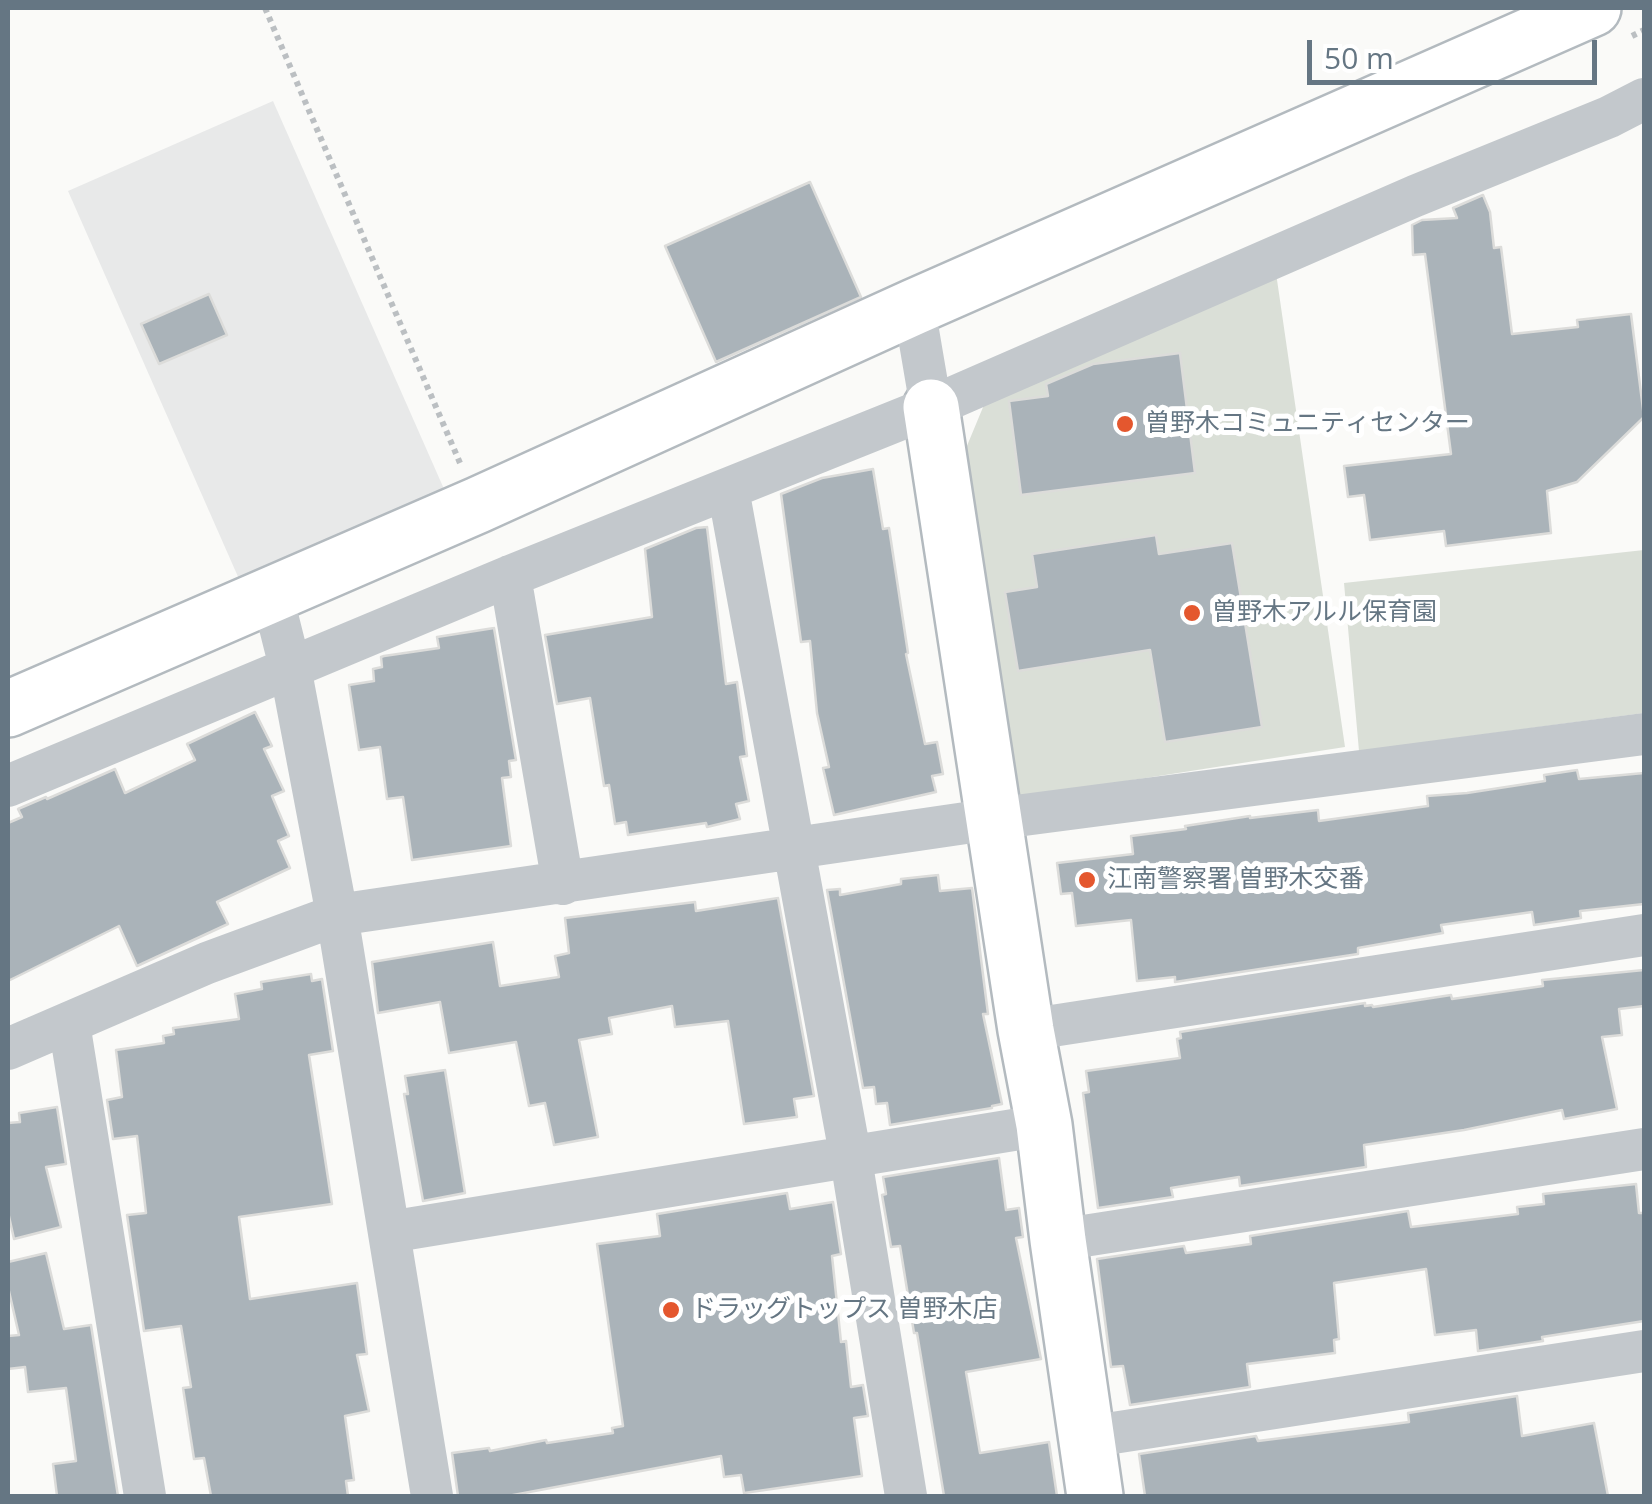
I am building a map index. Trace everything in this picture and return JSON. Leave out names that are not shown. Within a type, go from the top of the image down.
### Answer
[{"type":"street","points":[[8,710],[1593,8]]},
{"type":"street","points":[[8,786],[510,576],[932,407],[1644,99]]},
{"type":"street","points":[[914,306],[1044,1125],[1095,1496]]},
{"type":"street","points":[[728,489],[850,1158],[906,1496]]},
{"type":"street","points":[[510,576],[563,884]]},
{"type":"street","points":[[272,595],[290,667],[337,915],[432,1496]]},
{"type":"street","points":[[8,1049],[207,962],[337,915],[993,819],[1644,734]]},
{"type":"street","points":[[1026,1030],[1644,935]]},
{"type":"street","points":[[68,1023],[144,1496]]},
{"type":"street","points":[[389,1232],[1044,1125]]},
{"type":"street","points":[[1058,1240],[1644,1149]]},
{"type":"street","points":[[1086,1437],[1644,1352]]},
{"type":"path","points":[[264,8],[478,505]]},
{"type":"shaded area","points":[[273,101],[444,489],[239,579],[68,191]]},
{"type":"shaded area","points":[[1275,266],[1345,747],[1017,798],[964,453],[991,388]]},
{"type":"shaded area","points":[[1644,550],[1644,713],[1359,751],[1344,583]]},
{"type":"building","points":[[810,182],[861,297],[716,362],[665,246]]},
{"type":"building","points":[[1483,195],[1490,212],[1494,248],[1501,247],[1512,334],[1578,327],[1577,320],[1631,314],[1644,417],[1577,482],[1547,491],[1551,533],[1446,546],[1444,531],[1370,540],[1364,495],[1348,497],[1344,466],[1451,454],[1425,254],[1413,255],[1412,225],[1422,220],[1457,218],[1453,208]]},
{"type":"building","points":[[209,294],[227,335],[159,364],[141,324]]},
{"type":"building","points":[[1180,353],[1195,473],[1021,495],[1009,401],[1048,396],[1046,384],[1093,364]]},
{"type":"building","points":[[873,469],[883,529],[889,528],[906,654],[925,744],[937,742],[943,774],[932,776],[936,792],[834,815],[823,768],[829,767],[817,713],[810,641],[801,642],[781,494],[822,478]]},
{"type":"building","points":[[707,527],[726,684],[737,682],[747,756],[740,757],[749,801],[736,804],[740,819],[707,827],[706,823],[628,835],[626,822],[615,824],[609,785],[604,786],[590,698],[557,704],[545,635],[652,617],[645,549]]},
{"type":"building","points":[[1156,535],[1159,554],[1232,543],[1262,727],[1165,742],[1150,650],[1018,671],[1005,592],[1037,587],[1032,554]]},
{"type":"building","points":[[494,628],[516,760],[509,761],[511,777],[502,778],[511,846],[412,860],[403,797],[387,799],[380,747],[359,750],[349,685],[374,681],[373,669],[382,667],[381,657],[439,648],[437,637]]},
{"type":"building","points":[[255,712],[272,746],[264,749],[284,791],[272,796],[289,836],[278,841],[290,868],[217,902],[228,924],[137,966],[119,926],[8,981],[8,823],[22,817],[18,809],[115,769],[125,793],[195,760],[187,744]]},
{"type":"building","points":[[1577,770],[1579,779],[1644,773],[1644,904],[1580,911],[1581,918],[1534,925],[1532,912],[1441,925],[1443,933],[1358,948],[1358,954],[1175,982],[1175,977],[1137,981],[1131,920],[1076,926],[1072,893],[1061,894],[1057,863],[1133,854],[1131,836],[1250,816],[1318,810],[1319,821],[1428,806],[1427,796],[1545,781],[1544,775]]},
{"type":"building","points":[[938,875],[940,891],[972,888],[988,1014],[983,1014],[1002,1104],[890,1125],[887,1103],[876,1104],[874,1087],[863,1088],[827,890],[840,889],[840,895],[901,884],[901,879]]},
{"type":"building","points":[[778,898],[814,1096],[794,1099],[797,1117],[744,1124],[728,1021],[675,1027],[672,1006],[609,1018],[612,1034],[579,1040],[598,1137],[554,1145],[545,1103],[529,1106],[516,1042],[449,1053],[440,1002],[378,1013],[372,962],[493,942],[500,986],[559,977],[555,956],[569,953],[565,918],[695,902],[696,911]]},
{"type":"building","points":[[1644,970],[1644,1006],[1619,1009],[1622,1035],[1602,1037],[1617,1109],[1564,1119],[1562,1110],[1364,1145],[1366,1167],[1240,1186],[1239,1177],[1171,1188],[1173,1197],[1098,1208],[1083,1093],[1089,1092],[1086,1071],[1180,1058],[1180,1032],[1365,1003],[1373,1007],[1451,995],[1452,999],[1543,986],[1542,980]]},
{"type":"building","points":[[311,974],[312,981],[322,979],[333,1051],[309,1055],[332,1204],[239,1217],[250,1299],[357,1283],[367,1354],[357,1355],[369,1411],[345,1416],[354,1480],[346,1481],[348,1496],[211,1496],[204,1458],[194,1459],[183,1388],[191,1387],[181,1326],[144,1331],[127,1215],[146,1213],[137,1136],[113,1139],[107,1100],[122,1097],[116,1050],[164,1043],[163,1036],[174,1034],[173,1028],[239,1019],[235,994],[262,989],[261,982]]},
{"type":"building","points":[[445,1070],[465,1193],[423,1201],[404,1094],[408,1094],[405,1076]]},
{"type":"building","points":[[57,1107],[66,1164],[46,1167],[61,1227],[14,1239],[8,1212],[8,1123],[20,1122],[19,1113]]},
{"type":"building","points":[[999,1158],[1006,1210],[1019,1208],[1023,1237],[1016,1238],[1041,1359],[966,1372],[980,1453],[1049,1442],[1057,1496],[944,1496],[900,1246],[891,1247],[882,1195],[886,1194],[883,1177]]},
{"type":"building","points":[[1636,1184],[1639,1213],[1644,1213],[1644,1321],[1478,1351],[1476,1330],[1435,1335],[1426,1269],[1334,1283],[1339,1339],[1334,1340],[1335,1353],[1247,1364],[1250,1387],[1130,1405],[1123,1366],[1111,1367],[1097,1259],[1184,1246],[1186,1253],[1251,1244],[1250,1236],[1408,1211],[1411,1227],[1518,1214],[1517,1207],[1544,1204],[1543,1194]]},
{"type":"building","points":[[787,1193],[790,1209],[833,1202],[841,1254],[832,1256],[841,1342],[846,1341],[851,1387],[863,1385],[868,1416],[854,1418],[862,1476],[744,1493],[741,1475],[724,1477],[721,1456],[508,1496],[458,1496],[452,1453],[613,1433],[612,1428],[623,1426],[597,1244],[660,1236],[657,1214]]},
{"type":"building","points":[[46,1253],[64,1329],[91,1325],[118,1496],[57,1496],[53,1464],[76,1461],[66,1388],[28,1392],[25,1367],[8,1369],[8,1336],[19,1335],[8,1287],[8,1262]]},
{"type":"building","points":[[1517,1396],[1522,1436],[1594,1423],[1608,1496],[1145,1496],[1139,1454],[1256,1436],[1258,1441],[1409,1422],[1408,1413]]},
{"type":"place","name":"曽野木コミュニティセンター","points":[[1125,424]]},
{"type":"place","name":"曽野木アルル保育園","points":[[1192,613]]},
{"type":"place","name":"江南警察署 曽野木交番","points":[[1087,880]]},
{"type":"place","name":"ドラッグトップス 曽野木店","points":[[671,1310]]}]
